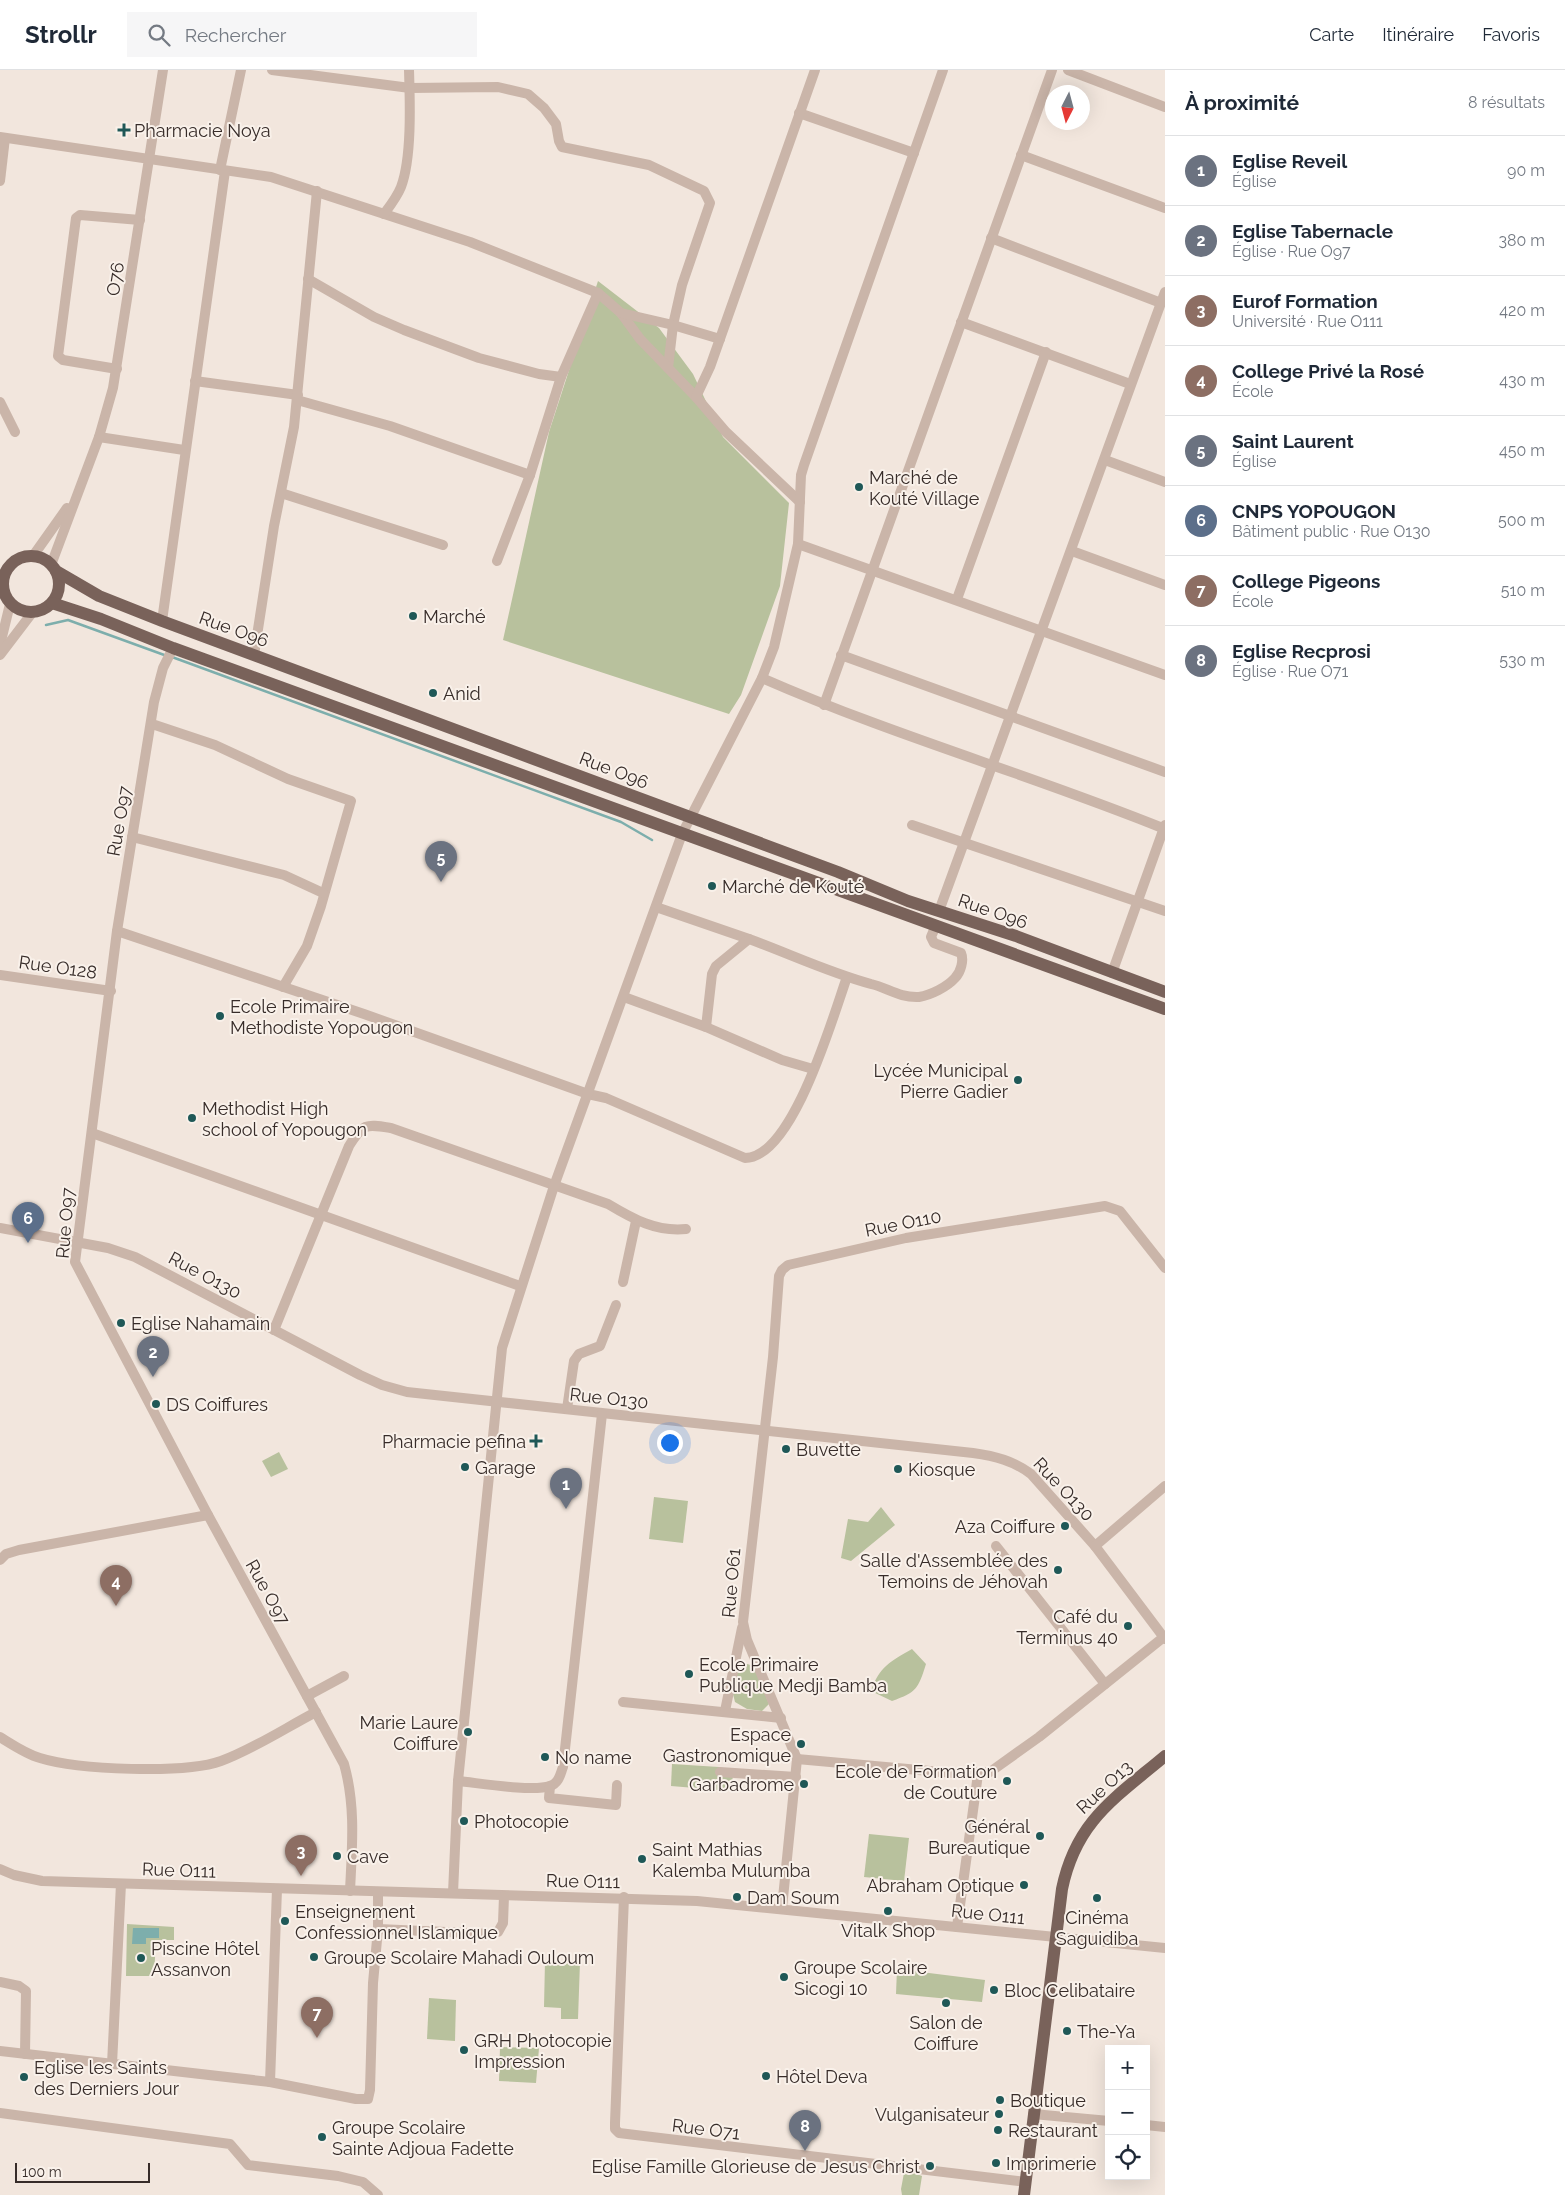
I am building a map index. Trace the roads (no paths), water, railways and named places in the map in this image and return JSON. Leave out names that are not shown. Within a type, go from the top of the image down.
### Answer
[{"type":"main road","points":[[33,556],[54,568],[58,591],[52,603],[46,608],[32,613],[20,610],[5,597],[3,581],[6,562],[33,556]]},
{"type":"main road","name":"Rue O96","points":[[54,568],[100,596],[162,621],[940,911],[1016,936],[1165,992]]},
{"type":"main road","name":"Rue O96","points":[[52,603],[101,619],[173,648],[1165,1009]]},
{"type":"main road","name":"Rue O13","points":[[1024,2195],[1056,1937],[1067,1866],[1076,1844],[1087,1827],[1106,1805],[1165,1756]]},
{"type":"street","name":"O76","points":[[79,488],[99,437],[117,369],[163,70]]},
{"type":"street","points":[[162,621],[223,170],[241,70]]},
{"type":"street","points":[[272,70],[410,88],[498,87],[528,94],[544,108],[556,124],[558,141],[562,147],[649,165],[704,191],[710,203],[682,286],[673,325],[668,368]]},
{"type":"street","points":[[384,214],[400,189],[405,175],[410,88],[409,70]]},
{"type":"street","points":[[696,397],[720,339],[799,113],[816,70]]},
{"type":"street","points":[[453,1893],[458,1782],[502,1348],[520,1286],[554,1186],[682,834],[762,678],[782,619],[798,544],[804,465],[943,70]]},
{"type":"street","points":[[824,705],[871,569],[1052,70]]},
{"type":"street","points":[[1068,70],[1165,107]]},
{"type":"street","points":[[799,113],[914,153]]},
{"type":"street","points":[[0,181],[3,137],[280,179],[470,242],[598,294],[621,313],[640,339],[696,397],[726,432],[800,502]]},
{"type":"street","points":[[1021,155],[1165,208]]},
{"type":"street","points":[[254,655],[270,546],[297,397],[317,191]]},
{"type":"street","points":[[117,369],[63,360],[58,356],[76,218],[80,215],[140,220]]},
{"type":"street","points":[[991,238],[1161,302]]},
{"type":"street","points":[[308,279],[374,317],[404,330],[479,358],[539,374],[561,377]]},
{"type":"street","points":[[940,911],[1165,292]]},
{"type":"street","points":[[497,561],[530,475],[561,377],[598,294]]},
{"type":"street","points":[[621,313],[673,325],[720,339]]},
{"type":"street","points":[[961,322],[1130,384]]},
{"type":"street","points":[[958,599],[1046,352]]},
{"type":"street","points":[[195,381],[297,397],[390,426],[530,475]]},
{"type":"street","points":[[0,402],[16,432]]},
{"type":"street","points":[[99,437],[184,450]]},
{"type":"street","points":[[1105,460],[1165,482]]},
{"type":"street","points":[[33,556],[53,530],[79,488]]},
{"type":"street","points":[[54,568],[79,488]]},
{"type":"street","points":[[281,493],[443,545]]},
{"type":"street","points":[[798,544],[958,599],[1165,675]]},
{"type":"street","points":[[1072,551],[1165,585]]},
{"type":"street","points":[[0,645],[5,597]]},
{"type":"street","points":[[0,655],[32,613]]},
{"type":"street","name":"Rue O97","points":[[173,648],[158,683],[132,837],[117,931],[111,991],[74,1255],[77,1269],[344,1764],[350,1786],[353,1812],[350,1891]]},
{"type":"street","points":[[841,655],[1165,772]]},
{"type":"street","points":[[762,678],[824,705],[1165,827],[1112,973]]},
{"type":"street","points":[[152,724],[215,745],[288,779],[351,801],[323,893],[321,906],[307,946],[283,987]]},
{"type":"street","points":[[912,825],[1165,911]]},
{"type":"street","points":[[132,837],[284,875],[323,893]]},
{"type":"street","points":[[656,907],[749,939],[847,977],[872,984],[888,992],[919,997],[948,986],[958,975],[963,958],[961,953],[934,943],[931,937],[936,925]]},
{"type":"street","points":[[117,931],[588,1094],[606,1098],[745,1158],[757,1156],[784,1130],[808,1089],[813,1069],[847,977]]},
{"type":"street","points":[[706,1027],[712,974],[716,966],[749,939]]},
{"type":"street","name":"Rue O128","points":[[0,974],[111,991]]},
{"type":"street","points":[[624,997],[706,1027],[782,1060],[813,1069]]},
{"type":"street","points":[[274,1330],[349,1146],[362,1127],[370,1125],[391,1128],[608,1204],[636,1221],[661,1229],[686,1229]]},
{"type":"street","points":[[92,1133],[520,1286]]},
{"type":"street","name":"Rue O110","points":[[764,1430],[779,1276],[788,1265],[906,1238],[1105,1206],[1120,1212],[1165,1268]]},
{"type":"street","points":[[623,1282],[636,1221]]},
{"type":"street","name":"Rue O130","points":[[0,1228],[108,1248],[135,1257],[382,1385],[422,1394],[974,1452],[1005,1459],[1031,1474],[1095,1546],[1164,1638]]},
{"type":"street","points":[[567,1409],[574,1361],[579,1354],[600,1346],[616,1305]]},
{"type":"street","points":[[458,1782],[534,1788],[550,1786],[558,1780],[563,1767],[602,1414]]},
{"type":"street","name":"Rue O61","points":[[764,1430],[743,1622],[747,1640],[797,1759],[782,1908]]},
{"type":"street","points":[[1095,1546],[1165,1486]]},
{"type":"street","points":[[0,1560],[6,1554],[19,1550],[208,1515]]},
{"type":"street","points":[[996,1546],[1105,1684]]},
{"type":"street","points":[[725,1711],[743,1622]]},
{"type":"street","points":[[797,1759],[874,1768],[978,1774],[999,1767],[1164,1638]]},
{"type":"street","points":[[307,1696],[344,1676]]},
{"type":"street","points":[[623,1702],[781,1718]]},
{"type":"street","points":[[0,1737],[43,1759],[87,1766],[174,1769],[201,1767],[223,1760],[316,1712]]},
{"type":"street","points":[[720,1772],[796,1777]]},
{"type":"street","points":[[957,1927],[978,1774]]},
{"type":"street","points":[[550,1786],[549,1798],[616,1805],[617,1785]]},
{"type":"street","name":"Rue O111","points":[[0,1869],[14,1875],[42,1881],[504,1896],[624,1897],[782,1908],[1165,1948]]},
{"type":"street","points":[[112,2064],[121,1884]]},
{"type":"street","points":[[270,2082],[277,1889]]},
{"type":"street","points":[[0,2051],[270,2082],[356,2099],[368,2099],[378,1929],[378,1892]]},
{"type":"street","points":[[378,1929],[491,1934],[498,1932],[503,1923],[504,1896]]},
{"type":"street","name":"Rue O71","points":[[624,1897],[616,2080],[615,2129],[619,2134],[1026,2182]]},
{"type":"street","points":[[0,1982],[19,1986],[26,1992],[25,2054]]},
{"type":"street","points":[[0,2113],[230,2144],[248,2165],[338,2176],[363,2182],[378,2195]]},
{"type":"street","points":[[1033,2114],[1105,2121]]},
{"type":"street","points":[[1150,2126],[1165,2128]]},
{"type":"water","name":"Piscine Hôtel Assanvon","points":[[133,1928],[159,1928],[159,1938],[146,1938],[146,1944],[132,1944]]},
{"type":"waterway","points":[[46,625],[68,620],[167,656]]},
{"type":"waterway","points":[[172,657],[621,822],[652,840]]},
{"type":"place","name":"Pharmacie Noya","points":[[124,130]]},
{"type":"place","name":"Marché de Kouté Village","points":[[859,487]]},
{"type":"place","name":"Marché","points":[[413,616]]},
{"type":"place","name":"Anid","points":[[433,693]]},
{"type":"place","name":"Saint Laurent","points":[[441,882]]},
{"type":"place","name":"Marché de Kouté","points":[[712,886]]},
{"type":"place","name":"Ecole Primaire Methodiste Yopougon","points":[[220,1016]]},
{"type":"place","name":"Lycée Municipal Pierre Gadier","points":[[1018,1080]]},
{"type":"place","name":"Methodist High school of Yopougon","points":[[192,1118]]},
{"type":"place","name":"CNPS YOPOUGON","points":[[28,1243]]},
{"type":"place","name":"Eglise Nahamain","points":[[121,1323]]},
{"type":"place","name":"Eglise Tabernacle","points":[[153,1377]]},
{"type":"place","name":"DS Coiffures","points":[[156,1404]]},
{"type":"place","name":"Pharmacie pefina","points":[[536,1441]]},
{"type":"place","name":"Buvette","points":[[786,1449]]},
{"type":"place","name":"Garage","points":[[465,1467]]},
{"type":"place","name":"Kiosque","points":[[898,1469]]},
{"type":"place","name":"Eglise Reveil","points":[[566,1509]]},
{"type":"place","name":"Aza Coiffure","points":[[1065,1526]]},
{"type":"place","name":"Salle d'Assemblée des Temoins de Jéhovah","points":[[1058,1570]]},
{"type":"place","name":"College Privé la Rosé","points":[[116,1606]]},
{"type":"place","name":"Café du Terminus 40","points":[[1128,1626]]},
{"type":"place","name":"Ecole Primaire Publique Medji Bamba","points":[[689,1674]]},
{"type":"place","name":"Marie Laure Coiffure","points":[[468,1732]]},
{"type":"place","name":"Espace Gastronomique","points":[[801,1744]]},
{"type":"place","name":"No name","points":[[545,1757]]},
{"type":"place","name":"Ecole de Formation de Couture","points":[[1007,1781]]},
{"type":"place","name":"Garbadrome","points":[[804,1784]]},
{"type":"place","name":"Photocopie","points":[[464,1821]]},
{"type":"place","name":"Général Bureautique","points":[[1040,1836]]},
{"type":"place","name":"Cave","points":[[337,1856]]},
{"type":"place","name":"Saint Mathias Kalemba Mulumba","points":[[642,1859]]},
{"type":"place","name":"Eurof Formation","points":[[301,1876]]},
{"type":"place","name":"Abraham Optique","points":[[1024,1885]]},
{"type":"place","name":"Dam Soum","points":[[737,1897]]},
{"type":"place","name":"Cinéma Saguidiba","points":[[1097,1898]]},
{"type":"place","name":"Vitalk Shop","points":[[888,1911]]},
{"type":"place","name":"Enseignement Confessionnel Islamique","points":[[285,1921]]},
{"type":"place","name":"Groupe Scolaire Mahadi Ouloum","points":[[314,1957]]},
{"type":"place","name":"Piscine Hôtel Assanvon","points":[[141,1958]]},
{"type":"place","name":"Groupe Scolaire Sicogi 10","points":[[784,1977]]},
{"type":"place","name":"Bloc Celibataire","points":[[994,1990]]},
{"type":"place","name":"Salon de Coiffure","points":[[946,2003]]},
{"type":"place","name":"The-Ya","points":[[1067,2031]]},
{"type":"place","name":"College Pigeons","points":[[317,2038]]},
{"type":"place","name":"GRH Photocopie Impression","points":[[464,2050]]},
{"type":"place","name":"Hôtel Deva","points":[[766,2076]]},
{"type":"place","name":"Eglise les Saints des Derniers Jour","points":[[24,2077]]},
{"type":"place","name":"Boutique","points":[[1000,2100]]},
{"type":"place","name":"Vulganisateur","points":[[999,2114]]},
{"type":"place","name":"Restaurant","points":[[998,2130]]},
{"type":"place","name":"Groupe Scolaire Sainte Adjoua Fadette","points":[[322,2137]]},
{"type":"place","name":"Eglise Recprosi","points":[[805,2151]]},
{"type":"place","name":"Imprimerie","points":[[996,2163]]},
{"type":"place","name":"Eglise Famille Glorieuse de Jesus Christ","points":[[930,2166]]}]
